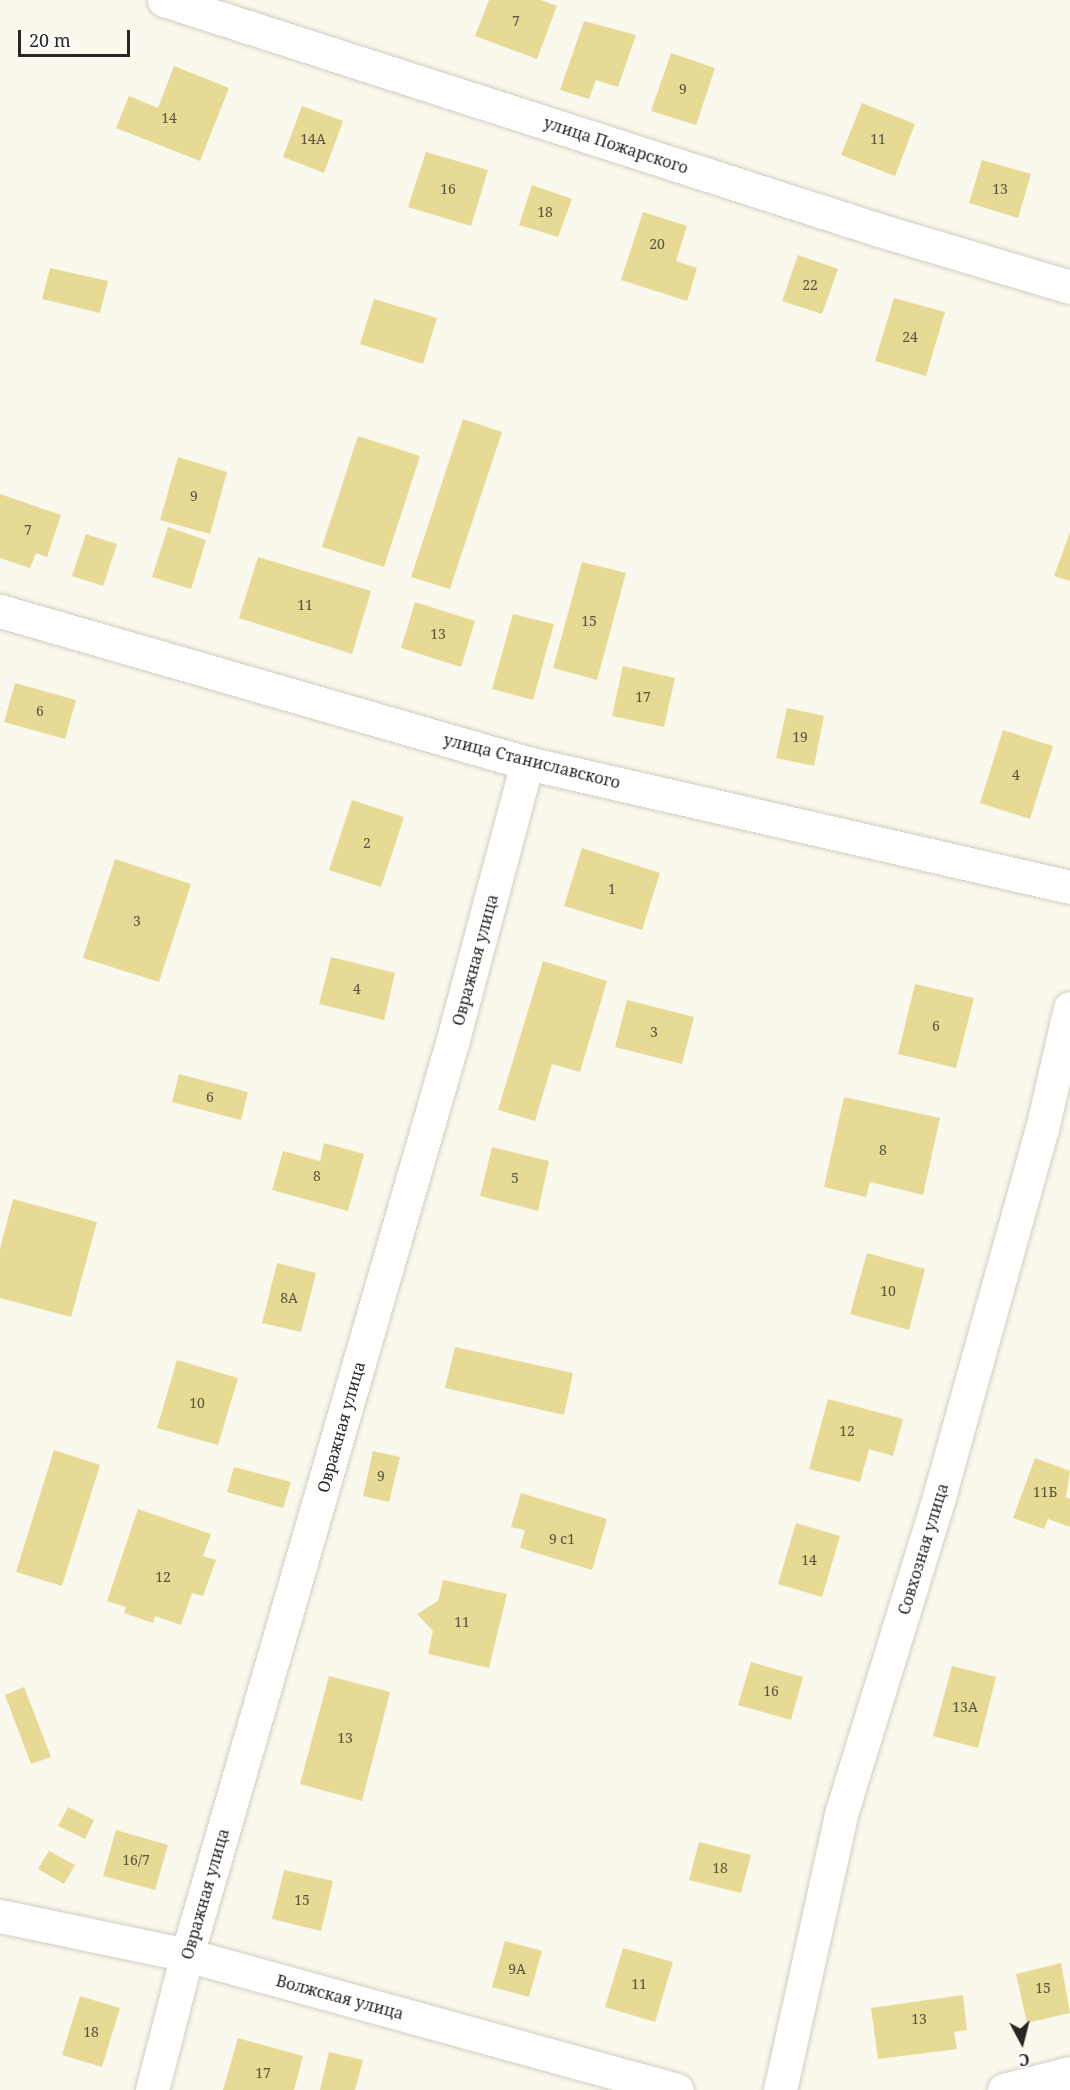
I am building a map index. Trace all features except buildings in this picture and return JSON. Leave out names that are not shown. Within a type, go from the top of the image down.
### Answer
[{"type":"street","name":"улица Пожарского","points":[[164,0],[856,222],[1070,286]]},
{"type":"street","name":"улица Станиславского","points":[[0,611],[527,763],[1070,887]]},
{"type":"street","name":"Овражная улица","points":[[152,2090],[187,1954],[446,1065],[527,763]]},
{"type":"street","name":"Совхозная улица","points":[[780,2090],[841,1814],[942,1485],[1042,1128],[1070,1008]]},
{"type":"street","name":"Волжская улица","points":[[15,1919],[187,1954],[677,2090]]},
{"type":"street","points":[[1004,2090],[1070,2073]]}]
